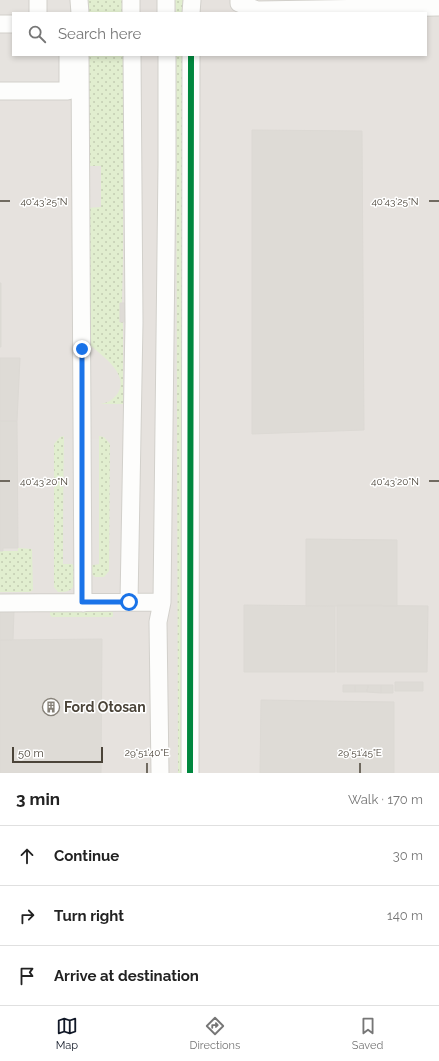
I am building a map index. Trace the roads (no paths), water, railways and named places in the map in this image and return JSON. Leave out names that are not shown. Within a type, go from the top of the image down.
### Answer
[{"type":"street","points":[[38,0],[38,12]]},
{"type":"street","points":[[68,0],[68,12]]},
{"type":"street","points":[[80,0],[80,12]]},
{"type":"street","points":[[131,0],[132,12]]},
{"type":"street","points":[[166,0],[166,12]]},
{"type":"street","points":[[192,0],[192,12]]},
{"type":"street","points":[[240,0],[240,3],[257,10],[439,7]]},
{"type":"street","points":[[0,24],[12,24]]},
{"type":"street","points":[[0,91],[68,91],[68,56]]},
{"type":"street","points":[[80,56],[82,602]]},
{"type":"street","points":[[129,602],[134,322],[132,56]]},
{"type":"street","points":[[160,773],[158,622],[162,602],[167,56]]},
{"type":"street","points":[[190,773],[191,56]]},
{"type":"street","points":[[0,602],[162,602]]},
{"type":"place","name":"Ford Otosan","points":[[51,707]]}]
